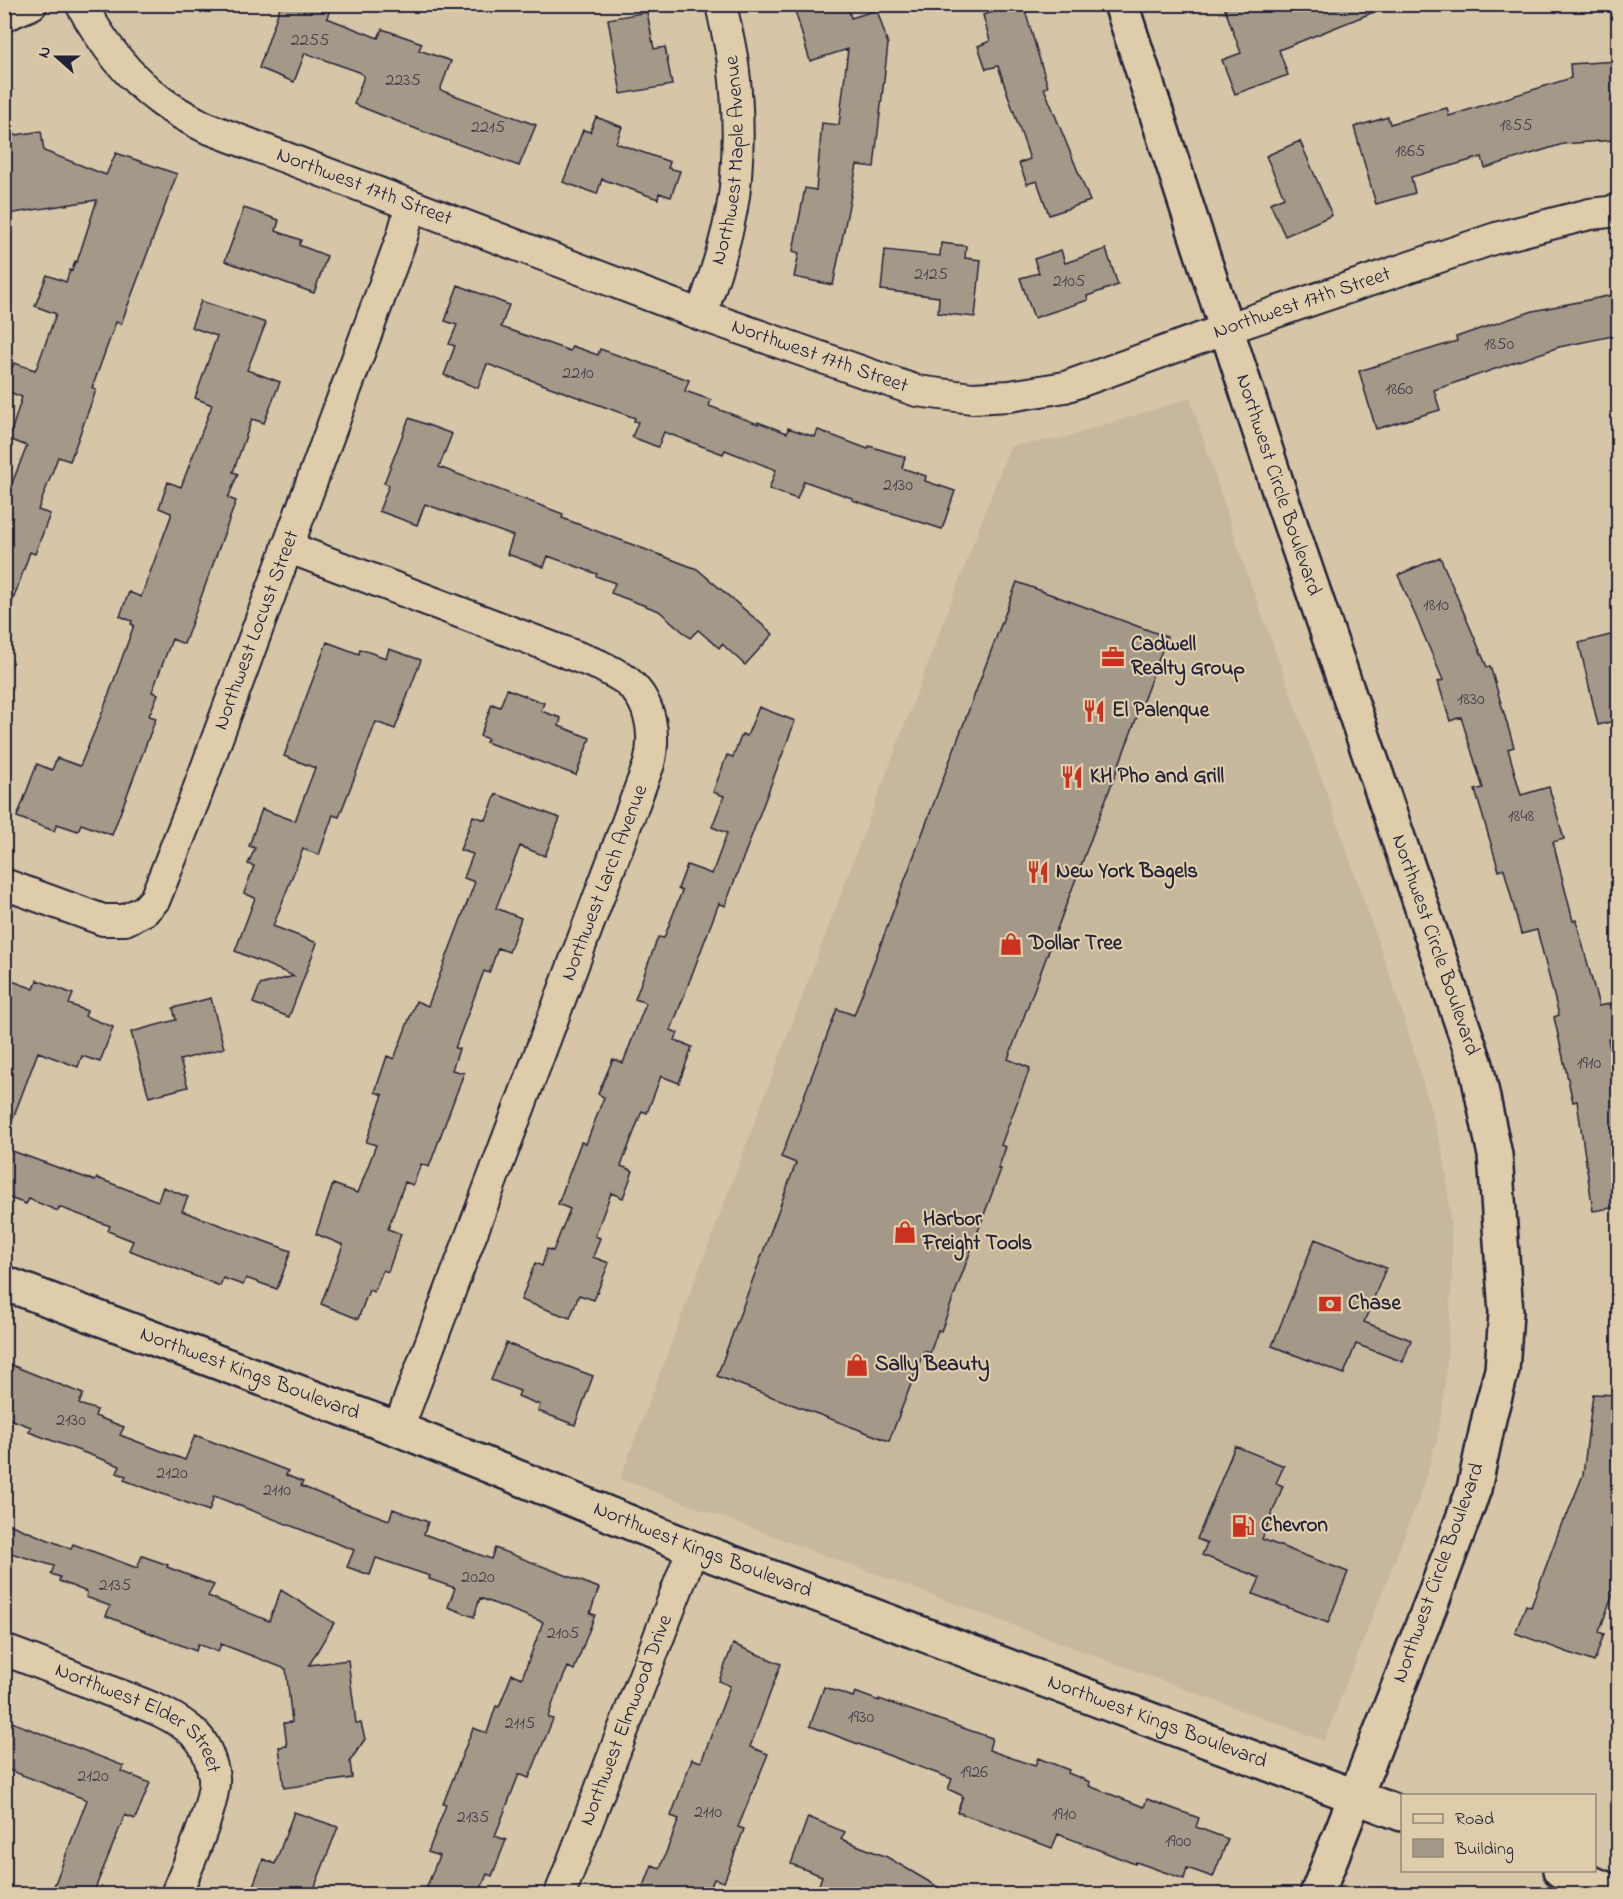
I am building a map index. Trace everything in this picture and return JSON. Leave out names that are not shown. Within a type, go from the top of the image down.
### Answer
[{"type":"main road","name":"Northwest Circle Boulevard","points":[[1120,4],[1282,500],[1476,1065],[1495,1155],[1506,1313],[1502,1370],[1474,1489],[1317,1894]]},
{"type":"main road","name":"Northwest Kings Boulevard","points":[[4,1283],[398,1429],[693,1548],[1401,1814]]},
{"type":"main road","points":[[1565,1872],[1618,1894]]},
{"type":"street","points":[[4,16],[32,4]]},
{"type":"street","name":"Northwest 17th Street","points":[[81,4],[113,55],[136,80],[161,101],[205,128],[701,315],[917,391],[972,398],[1010,396],[1065,387],[1226,329],[1496,238],[1590,214],[1618,211]]},
{"type":"street","name":"Northwest Maple Avenue","points":[[701,315],[713,281],[727,227],[736,179],[738,108],[733,62],[721,4]]},
{"type":"street","name":"Northwest Locust Street","points":[[4,884],[103,920],[125,920],[145,910],[155,899],[194,801],[398,248],[411,205]]},
{"type":"street","name":"Northwest Larch Avenue","points":[[286,547],[599,665],[628,682],[645,703],[653,729],[653,747],[649,764],[398,1429]]},
{"type":"street","name":"Northwest Elmwood Drive","points":[[560,1894],[693,1548]]},
{"type":"street","name":"Northwest Elder Street","points":[[4,1650],[178,1720],[198,1737],[207,1752],[214,1777],[212,1794],[196,1844],[176,1894]]},
{"type":"shaded area","points":[[1190,398],[1244,565],[1330,802],[1401,1008],[1440,1141],[1446,1170],[1452,1241],[1452,1273],[1447,1362],[1437,1440],[1418,1501],[1324,1741],[620,1479],[1010,446],[1060,439]]},
{"type":"building","points":[[281,4],[332,4],[327,18],[378,38],[382,29],[422,43],[419,50],[451,61],[440,90],[536,125],[519,166],[354,104],[364,76],[359,72],[305,53],[294,82],[259,68]]},
{"type":"building","points":[[793,4],[847,4],[851,18],[877,10],[888,44],[874,167],[857,165],[833,285],[794,277],[799,253],[793,251],[805,188],[816,190],[822,123],[839,125],[848,49],[810,61]]},
{"type":"building","points":[[1023,4],[1048,87],[1044,88],[1090,201],[1049,215],[1037,181],[1027,184],[1019,163],[1030,159],[998,66],[986,69],[978,46],[990,41],[983,15]]},
{"type":"building","points":[[1223,4],[1389,4],[1389,6],[1279,50],[1288,75],[1235,94],[1222,60],[1241,53]]},
{"type":"building","points":[[647,12],[654,49],[665,47],[672,85],[621,94],[608,19]]},
{"type":"building","points":[[1618,61],[1618,128],[1613,129],[1614,140],[1563,144],[1485,168],[1482,157],[1411,177],[1415,193],[1376,204],[1354,127],[1388,117],[1390,124],[1447,108],[1449,116],[1571,78],[1570,64]]},
{"type":"building","points":[[596,117],[622,127],[616,143],[670,162],[668,168],[680,171],[671,197],[659,193],[658,199],[602,179],[597,194],[563,182],[583,130],[590,132]]},
{"type":"building","points":[[41,131],[44,151],[106,175],[116,153],[177,174],[121,324],[116,322],[92,388],[96,390],[70,461],[58,457],[38,510],[50,514],[35,554],[30,552],[8,614],[4,613],[4,503],[27,446],[9,439],[22,397],[4,388],[14,363],[35,370],[37,367],[56,314],[35,306],[47,275],[66,282],[70,270],[72,271],[75,261],[77,262],[97,200],[8,214],[4,186],[4,137]]},
{"type":"building","points":[[1300,141],[1332,215],[1285,236],[1270,203],[1284,197],[1266,156]]},
{"type":"building","points":[[244,208],[279,220],[276,231],[301,240],[299,245],[327,256],[314,293],[225,261]]},
{"type":"building","points":[[941,243],[966,246],[965,258],[981,260],[975,317],[938,313],[939,297],[881,290],[885,250],[940,256]]},
{"type":"building","points":[[1106,249],[1118,285],[1087,296],[1088,300],[1034,318],[1020,278],[1039,273],[1034,259],[1061,250],[1065,263]]},
{"type":"building","points":[[458,285],[509,305],[501,327],[570,351],[572,346],[598,355],[600,349],[689,380],[685,391],[711,400],[709,406],[758,424],[758,422],[787,433],[788,428],[815,437],[818,430],[868,449],[869,446],[905,457],[902,468],[926,476],[925,481],[955,491],[942,529],[852,500],[852,498],[804,481],[797,499],[769,489],[776,470],[725,450],[723,454],[664,432],[658,447],[632,437],[638,422],[634,421],[635,418],[487,364],[478,388],[444,375],[455,346],[449,344],[457,325],[445,321]]},
{"type":"building","points":[[1618,294],[1618,335],[1559,347],[1434,390],[1440,410],[1376,429],[1359,371],[1457,341],[1456,337],[1533,311]]},
{"type":"building","points":[[201,301],[266,323],[247,370],[280,382],[264,423],[252,419],[233,472],[238,474],[228,498],[236,501],[184,644],[172,639],[152,692],[158,694],[149,716],[156,718],[112,835],[81,824],[78,831],[57,824],[54,831],[17,817],[37,764],[52,770],[57,758],[80,766],[134,625],[131,624],[132,621],[120,616],[129,592],[141,597],[171,516],[171,513],[159,508],[168,482],[181,487],[212,405],[195,398],[217,336],[191,327]]},
{"type":"building","points":[[409,418],[452,434],[439,467],[563,514],[562,518],[697,569],[773,634],[745,665],[722,644],[719,648],[698,630],[690,638],[659,611],[611,593],[615,583],[596,576],[597,574],[548,556],[544,567],[507,554],[513,536],[425,504],[417,525],[379,511],[389,485],[384,483]]},
{"type":"building","points":[[1440,557],[1487,667],[1490,666],[1514,747],[1508,749],[1521,795],[1549,787],[1564,839],[1553,842],[1573,921],[1576,920],[1599,1006],[1618,1002],[1618,1037],[1608,1039],[1618,1088],[1618,1207],[1593,1211],[1577,1101],[1573,1102],[1554,1017],[1559,1015],[1537,930],[1521,934],[1504,869],[1499,871],[1475,790],[1483,788],[1461,717],[1450,721],[1438,682],[1443,680],[1398,575]]},
{"type":"building","points":[[1017,582],[1167,637],[1008,1059],[1030,1068],[1001,1145],[1006,1147],[998,1169],[1001,1169],[941,1331],[938,1330],[930,1353],[924,1351],[889,1441],[717,1376],[796,1163],[781,1157],[837,1009],[854,1015]]},
{"type":"building","points":[[1618,633],[1618,720],[1598,725],[1579,643]]},
{"type":"building","points":[[327,642],[359,654],[360,649],[386,658],[389,649],[421,660],[395,729],[376,722],[339,817],[333,815],[319,855],[303,849],[273,926],[317,943],[289,1017],[253,1003],[260,985],[294,976],[235,951],[255,898],[244,893],[254,866],[248,864],[255,848],[249,846],[262,809],[295,821],[315,768],[284,756]]},
{"type":"building","points":[[507,689],[544,703],[541,711],[561,718],[559,726],[590,738],[576,775],[486,742],[488,739],[480,736],[492,704],[500,707]]},
{"type":"building","points":[[759,707],[795,721],[725,906],[719,903],[671,1030],[678,1033],[675,1040],[692,1047],[679,1083],[661,1076],[647,1113],[642,1111],[621,1166],[633,1171],[623,1198],[611,1193],[595,1236],[600,1238],[593,1257],[609,1263],[594,1300],[579,1295],[570,1318],[521,1300],[535,1263],[542,1266],[547,1249],[553,1251],[570,1209],[558,1204],[581,1142],[586,1144],[604,1097],[598,1094],[613,1059],[623,1063],[646,1003],[635,999],[658,937],[664,938],[682,891],[678,889],[687,865],[712,874],[727,833],[712,827],[724,796],[713,792],[727,755],[733,757],[742,734],[747,736]]},
{"type":"building","points":[[496,794],[560,818],[545,856],[520,846],[496,908],[521,918],[509,952],[498,948],[489,973],[484,971],[455,1048],[459,1049],[452,1070],[464,1073],[429,1167],[421,1164],[413,1185],[405,1182],[388,1229],[401,1234],[388,1272],[383,1270],[374,1292],[369,1290],[358,1319],[321,1304],[343,1245],[316,1234],[333,1184],[358,1193],[376,1145],[366,1142],[383,1095],[375,1092],[387,1056],[394,1059],[416,1001],[428,1006],[475,882],[464,878],[473,854],[460,850],[473,816],[486,820]]},
{"type":"building","points":[[4,978],[34,989],[37,980],[73,994],[69,1004],[87,1011],[85,1016],[113,1027],[100,1062],[82,1056],[78,1067],[38,1052],[7,1134],[4,1133]]},
{"type":"building","points":[[211,998],[224,1048],[180,1060],[188,1087],[149,1097],[131,1032],[176,1020],[173,1008]]},
{"type":"building","points":[[4,1148],[95,1181],[97,1178],[158,1201],[163,1187],[188,1197],[182,1211],[291,1251],[277,1289],[246,1278],[243,1285],[223,1278],[220,1286],[129,1250],[133,1241],[108,1231],[110,1226],[59,1207],[58,1211],[29,1199],[26,1204],[4,1196]]},
{"type":"building","name":"Chase","points":[[1315,1239],[1386,1268],[1364,1322],[1411,1340],[1403,1362],[1356,1344],[1344,1374],[1272,1346]]},
{"type":"building","points":[[506,1343],[593,1376],[575,1425],[538,1411],[540,1405],[518,1396],[520,1391],[491,1380]]},
{"type":"building","points":[[4,1362],[83,1394],[79,1404],[97,1410],[95,1416],[124,1427],[120,1435],[185,1460],[195,1435],[288,1471],[286,1475],[303,1482],[301,1486],[348,1505],[389,1520],[393,1509],[428,1522],[424,1534],[491,1559],[495,1548],[599,1588],[590,1613],[595,1615],[574,1670],[568,1667],[556,1694],[548,1717],[553,1719],[529,1778],[519,1774],[495,1836],[506,1840],[492,1876],[487,1874],[479,1894],[424,1894],[439,1856],[428,1852],[446,1805],[443,1804],[473,1728],[487,1733],[496,1706],[499,1707],[512,1674],[522,1678],[543,1622],[480,1598],[474,1617],[448,1607],[455,1588],[429,1579],[430,1576],[376,1558],[370,1575],[347,1567],[354,1550],[214,1496],[209,1511],[124,1480],[126,1476],[117,1473],[120,1466],[29,1432],[31,1427],[4,1417]]},
{"type":"building","points":[[1593,1394],[1618,1395],[1618,1581],[1599,1632],[1604,1634],[1594,1662],[1515,1633],[1526,1605],[1531,1607],[1563,1520],[1565,1520],[1583,1475]]},
{"type":"building","points":[[1235,1446],[1284,1466],[1276,1483],[1283,1486],[1262,1539],[1348,1572],[1328,1623],[1253,1594],[1260,1578],[1202,1555],[1207,1543],[1197,1539]]},
{"type":"building","points":[[4,1522],[71,1549],[73,1544],[137,1568],[142,1556],[168,1565],[167,1567],[214,1585],[208,1596],[269,1621],[281,1590],[334,1623],[309,1665],[348,1660],[356,1723],[361,1723],[365,1739],[350,1761],[352,1778],[284,1788],[279,1747],[287,1746],[284,1723],[292,1722],[286,1669],[221,1644],[218,1652],[198,1644],[196,1651],[106,1616],[110,1606],[86,1597],[87,1592],[59,1581],[60,1577],[51,1574],[54,1566],[4,1551]]},
{"type":"building","points":[[733,1644],[781,1664],[750,1747],[768,1754],[738,1827],[744,1829],[724,1882],[714,1879],[708,1894],[641,1894],[652,1865],[660,1868],[679,1819],[671,1816],[692,1759],[701,1762],[730,1686],[719,1681]]},
{"type":"building","points":[[824,1687],[853,1697],[855,1692],[879,1701],[879,1699],[992,1738],[989,1750],[1035,1766],[1038,1758],[1069,1770],[1068,1773],[1090,1782],[1089,1786],[1144,1807],[1147,1799],[1199,1818],[1196,1827],[1228,1839],[1213,1877],[1187,1868],[1184,1879],[1136,1862],[1135,1864],[1058,1834],[1052,1848],[957,1812],[963,1796],[948,1789],[952,1779],[810,1726]]},
{"type":"building","points":[[4,1719],[124,1766],[121,1771],[150,1783],[135,1819],[125,1815],[93,1894],[51,1894],[87,1800],[4,1768]]},
{"type":"building","points":[[294,1812],[338,1827],[312,1894],[250,1894],[263,1859],[275,1864]]},
{"type":"building","points":[[808,1817],[845,1832],[841,1839],[887,1857],[950,1894],[845,1894],[819,1885],[822,1876],[791,1864]]},
{"type":"place","name":"Cadwell Realty Group","points":[[1113,657]]},
{"type":"place","name":"El Palenque","points":[[1094,711]]},
{"type":"place","name":"KH Pho and Grill","points":[[1072,777]]},
{"type":"place","name":"New York Bagels","points":[[1038,872]]},
{"type":"place","name":"Dollar Tree","points":[[1011,944]]},
{"type":"place","name":"Harbor Freight Tools","points":[[905,1232]]},
{"type":"place","name":"Chase","points":[[1330,1304]]},
{"type":"place","name":"Sally Beauty","points":[[857,1365]]},
{"type":"place","name":"Chevron","points":[[1243,1526]]}]
